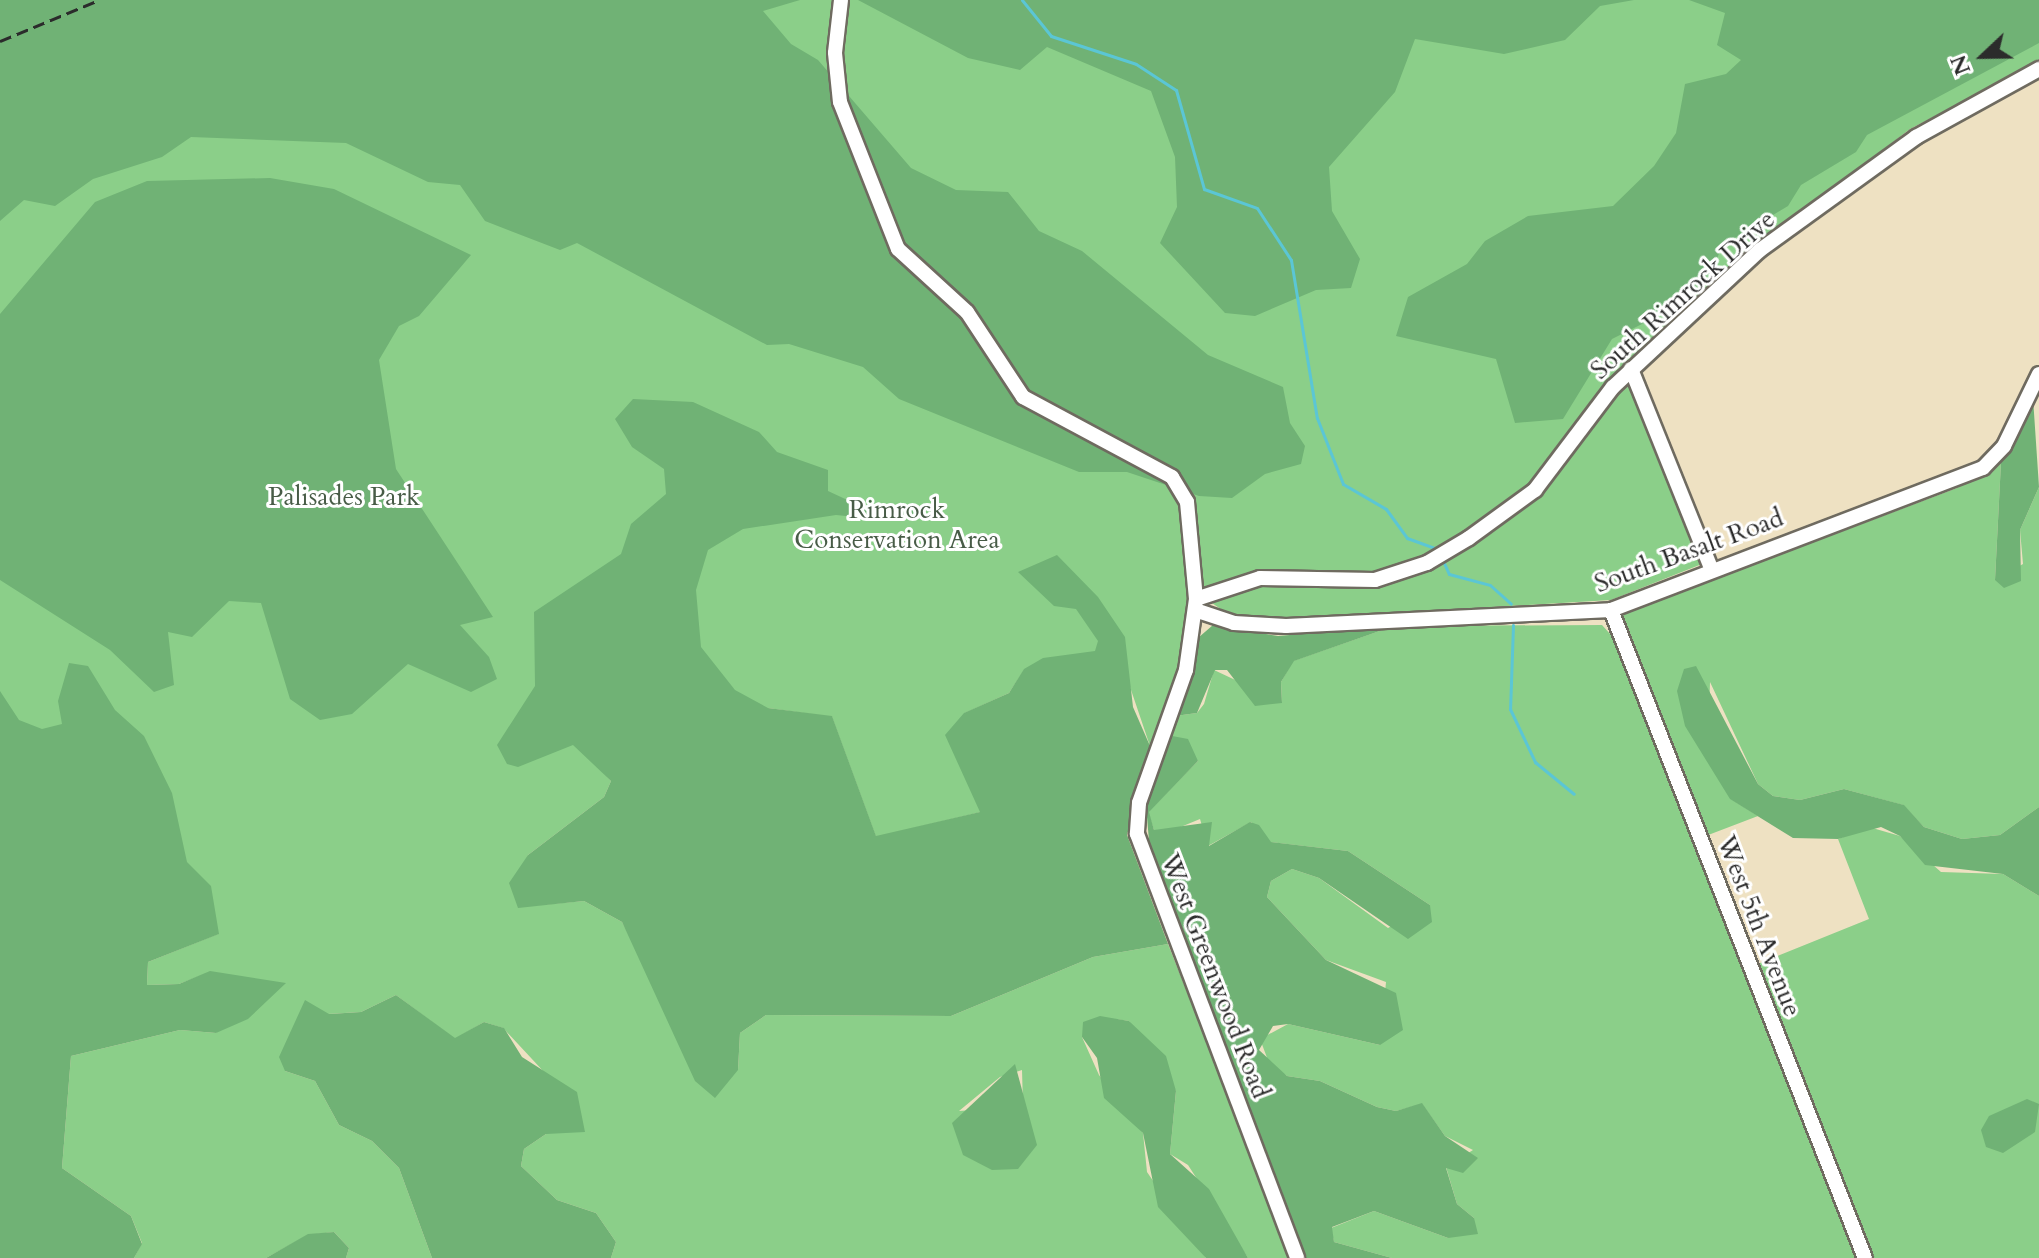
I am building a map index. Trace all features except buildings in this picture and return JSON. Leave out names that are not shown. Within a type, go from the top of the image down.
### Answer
[{"type":"street","name":"West Greenwood Road","points":[[841,0],[835,53],[840,102],[898,249],[975,322],[1023,397],[1172,477],[1194,535],[1196,605],[1186,670],[1139,803],[1137,834],[1297,1258]]},
{"type":"street","name":"South Rimrock Drive","points":[[1196,605],[1260,578],[1375,580],[1427,563],[1535,490],[1631,369],[1760,250],[1916,137],[2039,69]]},
{"type":"street","points":[[1631,369],[1712,570]]},
{"type":"street","name":"South Basalt Road","points":[[1196,605],[1234,623],[1286,626],[1611,610],[1983,468],[2004,446],[2039,374]]},
{"type":"street","name":"West 5th Avenue","points":[[1611,610],[1865,1258]]},
{"type":"green space","points":[[0,0],[800,0],[763,11],[791,44],[818,60],[911,168],[956,190],[1008,192],[1039,231],[1082,251],[1208,355],[1283,387],[1290,423],[1305,446],[1301,464],[1265,474],[1232,498],[1199,496],[1127,472],[1079,472],[899,399],[863,367],[789,344],[767,345],[577,243],[560,250],[485,221],[460,185],[428,182],[346,143],[191,137],[162,157],[93,179],[55,206],[24,200],[0,221]]},
{"type":"green space","name":"Palisades Park","points":[[129,0],[2039,0],[2039,62],[1910,129],[1758,246],[1623,366],[1702,564],[1611,600],[1259,621],[1228,614],[1190,588],[1181,661],[1150,746],[1128,681],[1024,670],[1009,693],[965,713],[981,812],[876,837],[832,717],[768,708],[599,768],[611,781],[604,797],[528,855],[518,907],[584,901],[622,922],[660,994],[738,1070],[740,1033],[766,1015],[951,1016],[1093,957],[1168,944],[1292,1258],[1248,1258],[1188,1165],[1170,1154],[1176,1091],[1129,1021],[1115,1019],[1082,1037],[1099,1075],[1143,1133],[1147,1172],[1206,1258],[611,1258],[616,1242],[596,1213],[557,1200],[521,1166],[524,1149],[546,1134],[545,1073],[503,1028],[484,1022],[455,1039],[396,995],[361,1012],[328,1014],[285,1071],[315,1081],[339,1125],[372,1141],[399,1168],[432,1258],[346,1258],[349,1248],[334,1232],[308,1235],[266,1258],[134,1258],[142,1243],[131,1216],[62,1168],[71,1056],[180,1030],[216,1033],[253,979],[210,972],[179,984],[147,985],[148,962],[218,934],[216,923],[0,1006],[0,55]],"holes":[[[1022,1070],[1023,1106],[959,1111],[1000,1077]]]},
{"type":"green space","points":[[858,0],[1634,0],[1600,6],[1565,40],[1504,54],[1415,39],[1395,92],[1329,167],[1332,211],[1360,259],[1351,288],[1316,290],[1255,316],[1225,313],[1160,243],[1177,207],[1175,157],[1151,91],[1047,47],[1020,70],[968,58]]},
{"type":"green space","points":[[1689,0],[2039,0],[2039,43],[1867,135],[1856,152],[1801,185],[1788,206],[1722,246],[1712,271],[1666,312],[1612,339],[1563,419],[1515,423],[1496,359],[1396,336],[1408,297],[1467,264],[1485,241],[1528,216],[1613,206],[1654,166],[1676,133],[1685,84],[1726,74],[1741,60],[1717,45],[1725,13]]},
{"type":"green space","points":[[270,178],[334,189],[471,255],[419,316],[399,326],[379,360],[396,469],[493,617],[460,625],[489,657],[497,679],[471,692],[408,664],[352,714],[320,720],[290,699],[261,603],[229,601],[192,637],[168,632],[174,685],[154,692],[110,650],[0,580],[0,314],[95,202],[147,181]]},
{"type":"green space","points":[[2033,398],[2039,487],[2020,530],[2021,581],[2004,588],[1995,580],[2001,462]]},
{"type":"green space","points":[[633,399],[693,402],[759,432],[777,452],[828,470],[828,491],[869,510],[916,507],[920,515],[896,521],[836,515],[743,529],[708,550],[696,590],[701,647],[735,690],[768,708],[832,716],[876,836],[980,812],[945,735],[964,713],[1009,693],[1024,669],[1043,658],[1095,651],[1098,641],[1076,609],[1054,606],[1018,572],[1057,555],[1098,597],[1125,637],[1133,707],[1150,746],[1127,835],[1168,944],[1093,957],[951,1016],[766,1015],[740,1033],[738,1070],[715,1098],[695,1081],[622,922],[584,901],[518,908],[509,883],[528,855],[604,797],[611,781],[573,745],[518,767],[507,764],[497,745],[535,686],[534,612],[621,554],[631,524],[666,494],[664,469],[632,447],[615,419]]},
{"type":"green space","points":[[2001,462],[1995,580],[2023,564],[2020,530],[2039,487],[2039,807],[2000,835],[1962,839],[1924,827],[1903,805],[1844,789],[1800,800],[1773,796],[1758,784],[1710,682],[1708,754],[1731,799],[1758,816],[1703,837],[1620,615],[1957,488]]},
{"type":"green space","points":[[1213,625],[1278,636],[1394,626],[1294,661],[1281,682],[1282,703],[1255,706],[1227,670],[1215,670],[1197,713],[1175,716],[1198,638]]},
{"type":"green space","points":[[1602,625],[1611,635],[1855,1258],[1392,1258],[1334,1242],[1331,1228],[1374,1211],[1448,1238],[1474,1218],[1457,1204],[1446,1167],[1473,1150],[1445,1136],[1422,1104],[1396,1111],[1377,1107],[1320,1081],[1287,1076],[1269,1063],[1260,1039],[1288,1024],[1380,1045],[1386,982],[1326,960],[1267,897],[1271,881],[1292,869],[1319,878],[1388,928],[1430,905],[1348,851],[1270,842],[1251,822],[1208,846],[1200,819],[1166,833],[1154,830],[1148,812],[1198,761],[1167,735],[1175,716],[1197,713],[1204,704],[1214,670],[1282,702],[1281,682],[1293,661],[1394,626]]},
{"type":"green space","points":[[69,663],[88,666],[115,710],[144,736],[172,793],[187,862],[211,886],[219,934],[148,962],[147,985],[179,984],[210,971],[286,983],[248,1019],[216,1033],[180,1030],[71,1056],[62,1168],[131,1216],[142,1244],[134,1258],[0,1258],[0,691],[19,720],[42,729],[62,724],[58,701]]},
{"type":"green space","points":[[1696,666],[1758,784],[1773,796],[1800,800],[1844,789],[1904,805],[1924,827],[1962,839],[2000,835],[2039,807],[2039,896],[2003,874],[1925,865],[1900,836],[1881,827],[1838,839],[1793,838],[1730,799],[1685,726],[1677,691],[1684,669]]},
{"type":"green space","points":[[1167,735],[1188,739],[1198,761],[1149,812],[1154,830],[1212,822],[1209,846],[1250,822],[1259,825],[1271,842],[1348,851],[1430,905],[1432,922],[1408,939],[1319,878],[1292,869],[1271,881],[1267,897],[1326,960],[1396,993],[1403,1030],[1380,1045],[1288,1024],[1273,1026],[1259,1050],[1287,1076],[1320,1081],[1377,1107],[1396,1111],[1422,1103],[1445,1136],[1478,1158],[1463,1173],[1446,1168],[1457,1204],[1474,1218],[1478,1234],[1448,1238],[1374,1211],[1332,1227],[1334,1242],[1392,1258],[1305,1258],[1151,865],[1146,805]]},
{"type":"green space","points":[[1869,827],[1900,836],[1941,872],[2003,874],[2039,896],[2039,1258],[1873,1258],[1755,965],[1869,919],[1838,839]]},
{"type":"green space","points":[[396,995],[455,1038],[484,1022],[504,1028],[522,1057],[577,1092],[585,1132],[546,1134],[524,1149],[521,1166],[557,1200],[596,1213],[616,1242],[611,1258],[432,1258],[399,1168],[372,1141],[339,1125],[315,1081],[285,1071],[279,1057],[305,1000],[329,1014],[361,1012]]},
{"type":"green space","points":[[1100,1016],[1129,1021],[1166,1056],[1176,1091],[1170,1154],[1209,1189],[1248,1258],[1206,1258],[1158,1207],[1143,1133],[1104,1098],[1097,1058],[1082,1037],[1083,1022]]},
{"type":"green space","points":[[1015,1064],[1037,1145],[1018,1169],[992,1170],[963,1155],[952,1123]]},
{"type":"green space","points":[[2027,1099],[2039,1104],[2035,1132],[2003,1153],[1986,1147],[1981,1130],[1989,1116]]},
{"type":"green space","points":[[334,1232],[349,1248],[346,1258],[266,1258],[308,1234]]},
{"type":"waterway","points":[[1022,0],[1051,36],[1136,64],[1176,90],[1204,189],[1257,208],[1291,260],[1317,418],[1343,484],[1386,509],[1407,538],[1437,549]]},
{"type":"waterway","points":[[1444,563],[1449,574],[1490,585],[1511,604]]},
{"type":"waterway","points":[[1513,625],[1510,709],[1535,762],[1574,794]]},
{"type":"railway","points":[[0,41],[99,0]]},
{"type":"park label","name":"Rimrock Conservation Area","points":[[897,525]]}]
